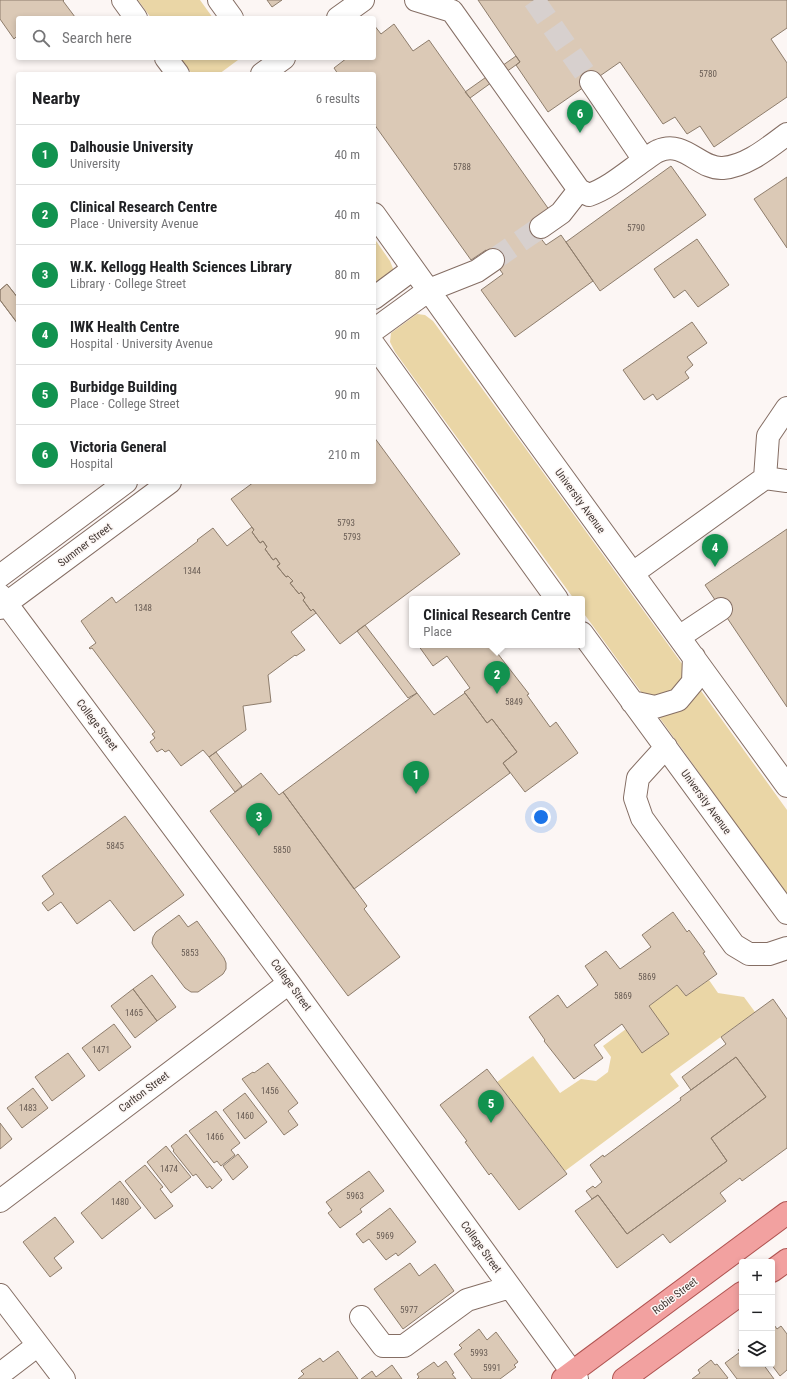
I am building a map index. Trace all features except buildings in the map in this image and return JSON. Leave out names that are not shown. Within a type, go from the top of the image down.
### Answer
[{"type":"main road","name":"Robie Street","points":[[571,1377],[787,1213]]},
{"type":"main road","points":[[775,1269],[787,1260]]},
{"type":"main road","points":[[624,1379],[739,1295]]},
{"type":"street","points":[[123,0],[135,16]]},
{"type":"street","points":[[219,0],[231,16]]},
{"type":"street","points":[[341,16],[362,0]]},
{"type":"street","points":[[416,0],[452,11],[579,190],[589,195],[601,191],[658,151],[674,148],[690,154],[706,164],[722,168],[732,167],[737,166],[755,156],[787,134]]},
{"type":"street","points":[[168,60],[176,72]]},
{"type":"street","points":[[591,82],[644,160]]},
{"type":"street","points":[[541,227],[561,213],[579,190]]},
{"type":"street","name":"University Avenue","points":[[376,217],[787,786]]},
{"type":"street","points":[[376,329],[429,290],[477,271],[493,260]]},
{"type":"street","points":[[376,297],[413,269]]},
{"type":"street","points":[[376,348],[555,596]]},
{"type":"street","points":[[765,478],[768,436],[787,408]]},
{"type":"street","points":[[633,572],[765,478],[787,481]]},
{"type":"street","points":[[0,576],[123,484]]},
{"type":"street","name":"Summer Street","points":[[2,602],[167,484]]},
{"type":"street","name":"College Street","points":[[2,602],[289,983],[510,1287],[571,1377]]},
{"type":"street","points":[[679,637],[720,609]]},
{"type":"street","name":"University Avenue","points":[[585,637],[787,913]]},
{"type":"street","points":[[632,702],[655,707],[678,700],[693,682],[694,657]]},
{"type":"street","points":[[666,747],[638,778],[634,798],[642,818],[734,945],[750,954],[769,954],[787,948]]},
{"type":"street","name":"Carlton Street","points":[[0,1201],[289,983]]},
{"type":"street","points":[[362,1317],[383,1346],[404,1346],[467,1300],[510,1287]]},
{"type":"street","points":[[0,1295],[64,1379]]},
{"type":"street","points":[[0,1374],[38,1345]]},
{"type":"shaded area","points":[[138,0],[200,0],[212,16],[150,16]]},
{"type":"shaded area","points":[[182,60],[238,60],[222,72],[190,72]]},
{"type":"shaded area","points":[[376,241],[390,261],[394,271],[376,287]]},
{"type":"shaded area","points":[[417,314],[425,315],[433,321],[683,665],[684,671],[682,681],[676,687],[663,697],[644,696],[585,615],[585,596],[572,596],[395,352],[390,342],[391,333]]},
{"type":"shaded area","points":[[699,688],[787,810],[787,895],[659,717]]},
{"type":"shaded area","points":[[709,980],[718,993],[744,997],[755,1012],[670,1074],[679,1086],[565,1171],[497,1082],[533,1056],[560,1093],[581,1079],[596,1081],[608,1072],[611,1057],[603,1046],[626,1029],[649,1006],[677,985],[686,996]]},
{"type":"tunnel","points":[[534,0],[591,82]]},
{"type":"tunnel","points":[[493,260],[541,227]]},
{"type":"place","name":"Victoria General","points":[[580,133]]},
{"type":"place","name":"IWK Health Centre","points":[[715,567]]},
{"type":"place","name":"Clinical Research Centre","points":[[497,694]]},
{"type":"place","name":"Dalhousie University","points":[[416,794]]},
{"type":"place","name":"W.K. Kellogg Health Sciences Library","points":[[259,836]]},
{"type":"place","name":"Burbidge Building","points":[[491,1123]]}]
